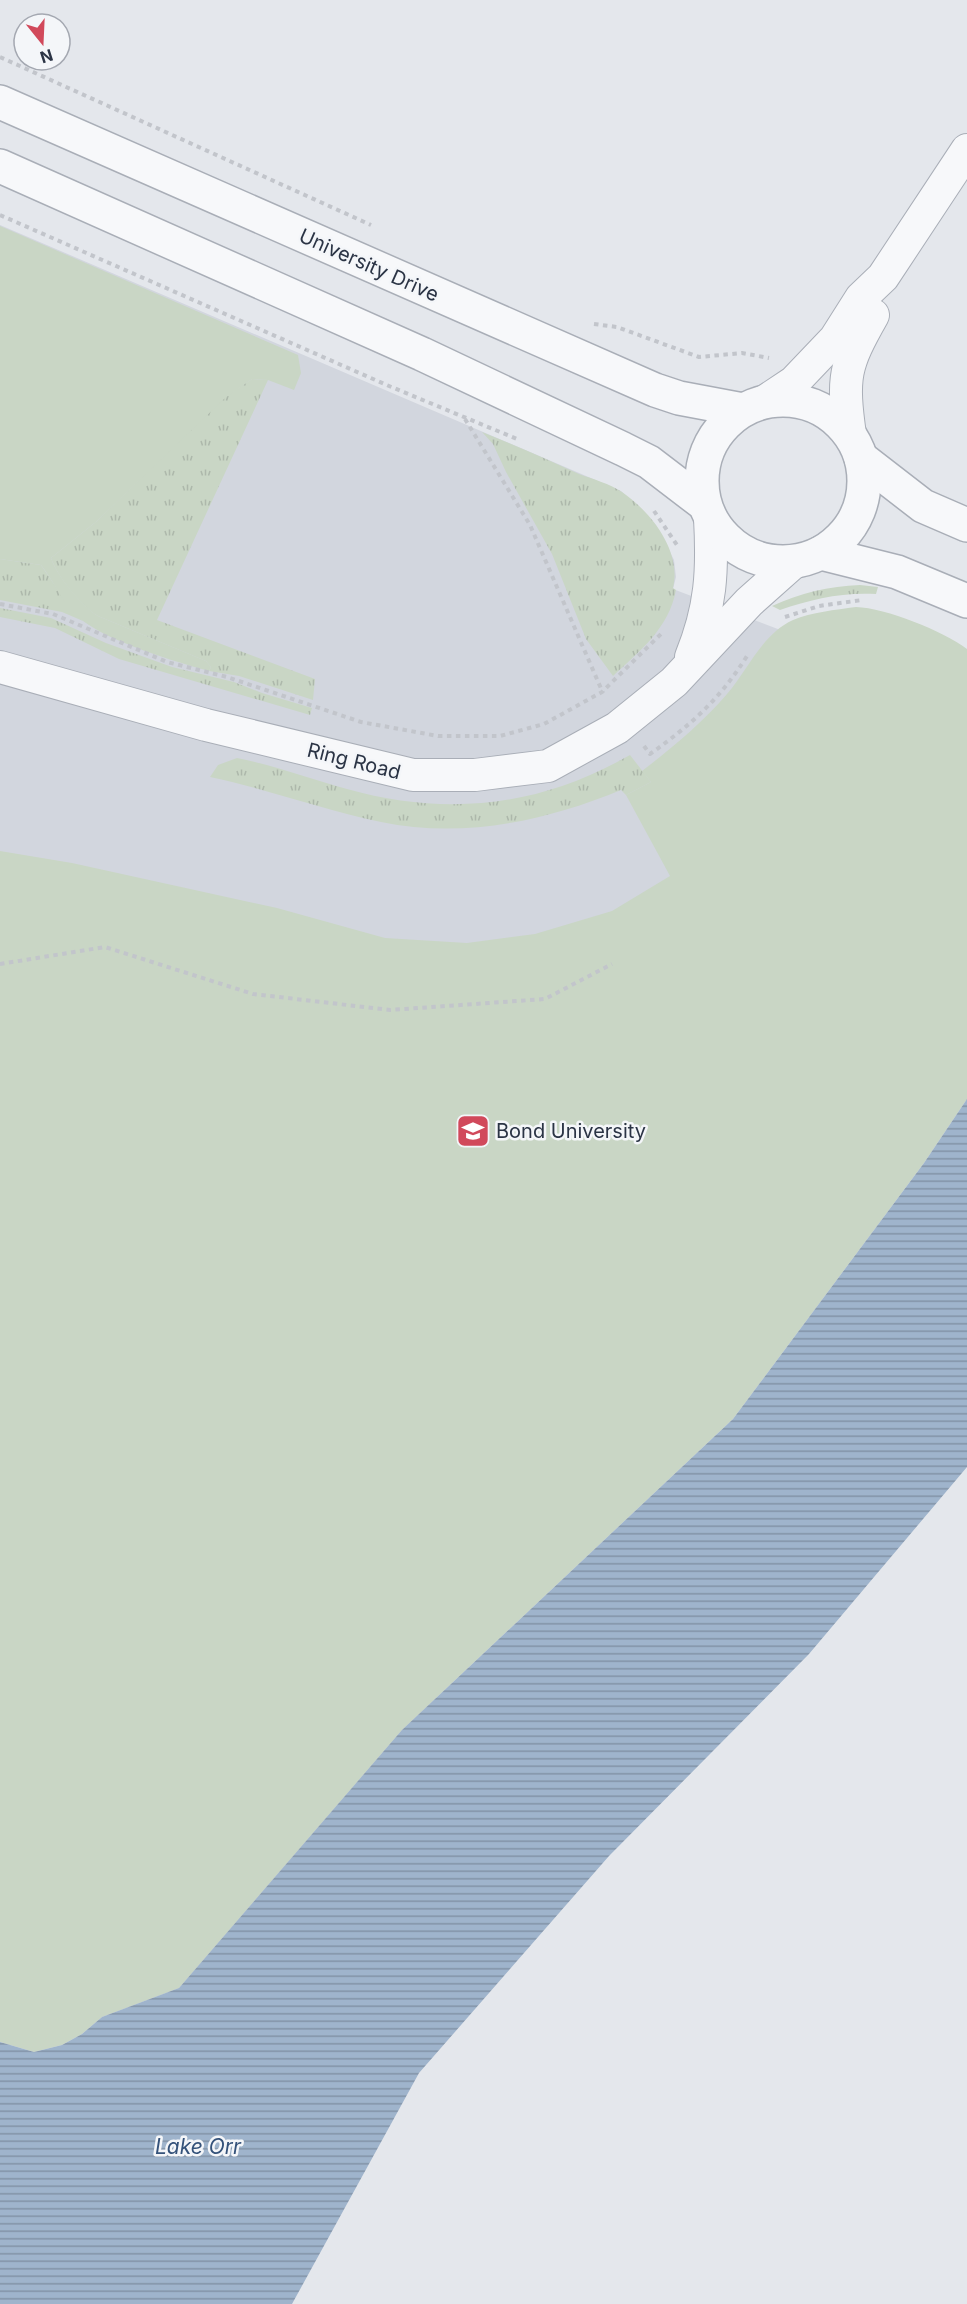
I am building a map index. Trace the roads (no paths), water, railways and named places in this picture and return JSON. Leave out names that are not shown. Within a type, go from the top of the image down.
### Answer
[{"type":"street","name":"University Drive","points":[[0,102],[655,390],[679,398],[754,406]]},
{"type":"street","points":[[707,511],[702,471],[709,446],[723,426],[789,386],[835,339],[861,298],[883,277],[967,150]]},
{"type":"street","points":[[0,166],[400,344],[649,462],[707,511],[725,539],[745,554],[770,561],[808,557],[897,572],[967,601]]},
{"type":"street","points":[[808,557],[843,536],[858,512],[864,485],[855,446],[845,380],[852,352],[876,309],[883,277]]},
{"type":"street","points":[[754,406],[783,400],[802,402],[837,420],[855,446],[923,506],[967,525]]},
{"type":"street","name":"Ring Road","points":[[686,669],[703,628],[710,600],[712,555],[707,511]]},
{"type":"street","name":"Ring Road","points":[[0,667],[206,725],[413,775],[475,775],[548,766],[616,728],[686,669],[749,603],[808,557]]},
{"type":"water","name":"Lake Orr","points":[[967,1099],[967,1467],[809,1654],[609,1856],[419,2073],[292,2304],[0,2304],[0,2042],[34,2052],[62,2045],[82,2034],[102,2017],[179,1988],[402,1730],[733,1419],[924,1163]]},
{"type":"place","name":"Bond University","points":[[473,1131]]}]
